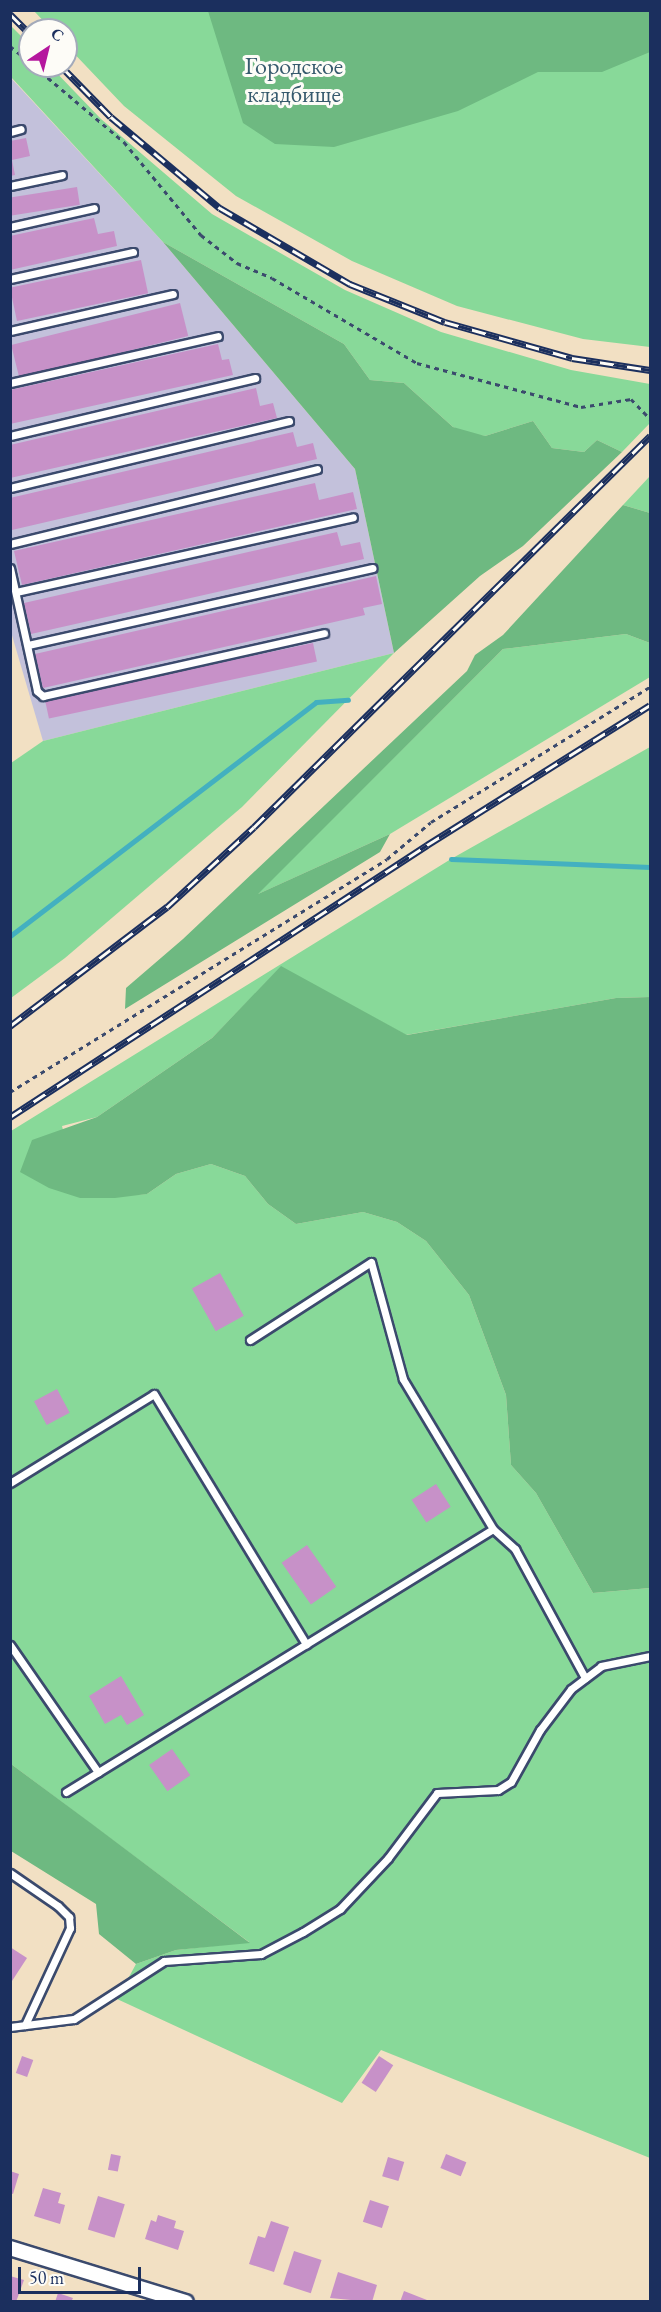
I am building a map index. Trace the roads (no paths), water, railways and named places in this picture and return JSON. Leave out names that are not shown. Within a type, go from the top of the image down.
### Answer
[{"type":"street","points":[[10,2248],[186,2301]]},
{"type":"lane","points":[[10,132],[21,129]]},
{"type":"lane","points":[[10,186],[62,176]]},
{"type":"lane","points":[[10,227],[94,208]]},
{"type":"lane","points":[[10,279],[133,252]]},
{"type":"lane","points":[[10,331],[173,294]]},
{"type":"lane","points":[[10,383],[218,336]]},
{"type":"lane","points":[[10,436],[255,378]]},
{"type":"lane","points":[[10,488],[289,421]]},
{"type":"lane","points":[[10,544],[317,469]]},
{"type":"lane","points":[[16,592],[352,517]]},
{"type":"lane","points":[[10,568],[37,692],[43,696],[324,633]]},
{"type":"lane","points":[[28,645],[372,568]]},
{"type":"lane","points":[[250,1340],[371,1262],[403,1379],[494,1529],[515,1549],[585,1678]]},
{"type":"lane","points":[[10,1483],[154,1394],[306,1644]]},
{"type":"lane","points":[[66,1792],[494,1529]]},
{"type":"lane","points":[[10,1645],[98,1772]]},
{"type":"lane","points":[[10,2027],[74,2019],[164,1960],[261,1954],[303,1932],[340,1909],[388,1858],[437,1793],[498,1790],[511,1782],[559,1702],[585,1678],[601,1666],[651,1656]]},
{"type":"lane","points":[[10,1873],[58,1906],[69,1917],[70,1928],[24,2025]]},
{"type":"waterway","points":[[10,936],[316,702],[348,700]]},
{"type":"waterway","points":[[451,859],[650,867]]},
{"type":"railway","points":[[10,14],[18,22]]},
{"type":"railway","points":[[73,78],[111,117],[220,208],[350,284],[445,322],[572,358],[650,370]]},
{"type":"railway","points":[[10,1026],[167,907],[254,827],[650,436]]},
{"type":"railway","points":[[10,1117],[427,845],[650,705]]},
{"type":"park label","name":"Городское кладбище","points":[[294,80]]}]
